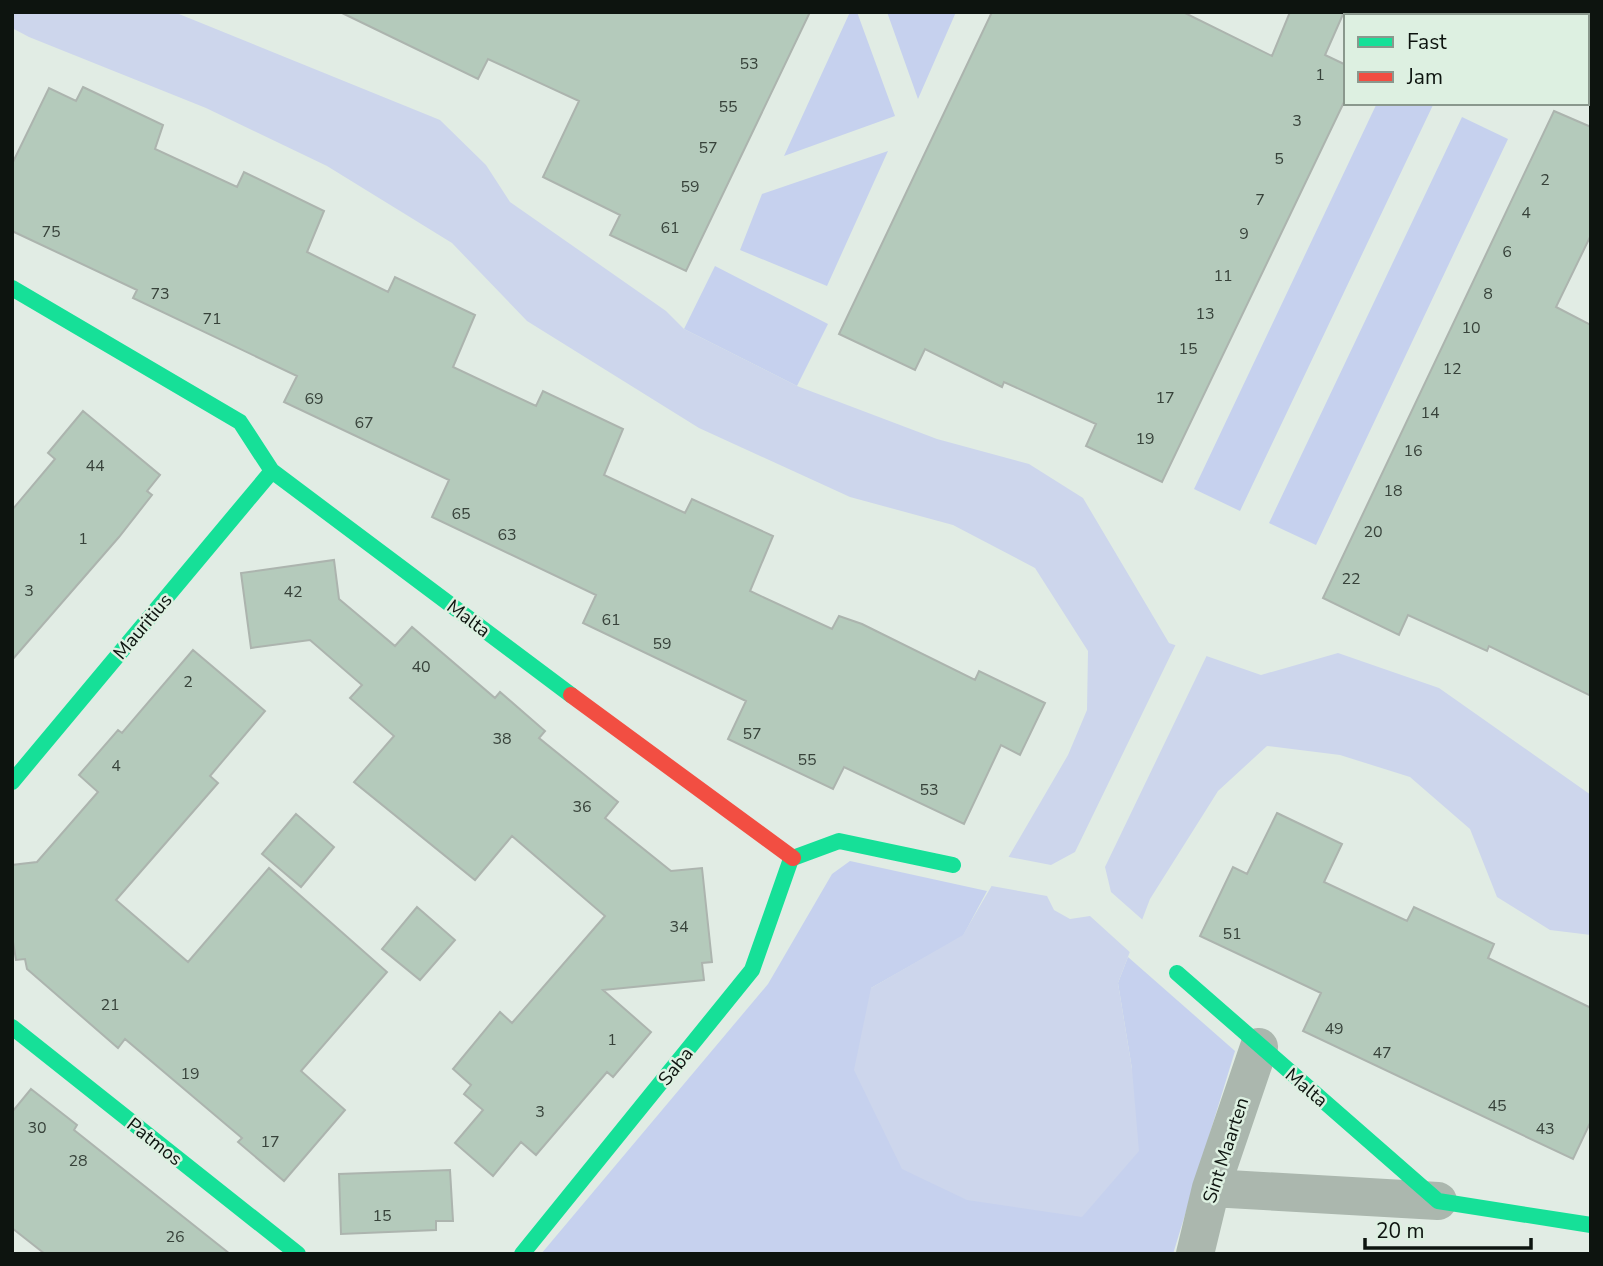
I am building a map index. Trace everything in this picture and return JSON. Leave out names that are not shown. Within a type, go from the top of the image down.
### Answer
[{"type":"street","name":"Malta","points":[[12,288],[240,422],[272,471],[791,859]]},
{"type":"street","name":"Mauritius","points":[[12,782],[272,471]]},
{"type":"street","points":[[791,859],[839,841],[953,864]]},
{"type":"street","name":"Saba","points":[[522,1254],[752,970],[791,859]]},
{"type":"street","name":"Malta","points":[[1177,973],[1438,1201]]},
{"type":"street","name":"Patmos","points":[[12,1027],[298,1254]]},
{"type":"street","name":"Sint Maarten","points":[[1195,1254],[1211,1188],[1259,1047]]},
{"type":"street","points":[[1211,1188],[1438,1201],[1591,1226]]},
{"type":"shaded area","points":[[12,12],[174,12],[440,120],[486,165],[510,202],[666,311],[684,329],[797,386],[937,439],[1029,464],[1083,498],[1169,643],[1261,675],[1338,653],[1439,688],[1591,795],[1591,935],[1550,930],[1497,897],[1470,829],[1410,777],[1340,755],[1267,746],[1218,791],[1150,899],[1118,983],[1132,1069],[1139,1151],[1082,1217],[967,1200],[902,1169],[854,1070],[871,988],[963,935],[1068,755],[1087,710],[1088,651],[1035,568],[953,525],[850,497],[699,428],[527,321],[452,243],[327,166],[206,108],[29,37],[12,28]]},
{"type":"shaded area","points":[[850,12],[857,12],[895,116],[784,156]]},
{"type":"shaded area","points":[[887,12],[956,12],[918,99]]},
{"type":"shaded area","points":[[1376,105],[1433,105],[1240,511],[1194,489]]},
{"type":"shaded area","points":[[1462,117],[1508,139],[1316,545],[1269,523]]},
{"type":"shaded area","points":[[888,151],[827,286],[740,250],[762,194]]},
{"type":"shaded area","points":[[715,266],[828,324],[797,386],[684,329]]},
{"type":"shaded area","points":[[850,861],[987,891],[963,936],[871,988],[1132,1069],[1118,983],[1128,957],[1235,1051],[1173,1254],[541,1254],[768,984],[832,874]]},
{"type":"pier","points":[[1177,642],[1208,653],[1105,867],[1111,892],[1145,922],[1133,955],[1090,916],[1070,919],[1054,910],[1047,896],[986,885],[1004,856],[1051,865],[1075,852]]},
{"type":"building","points":[[340,12],[810,12],[686,271],[610,235],[620,215],[543,177],[579,101],[488,59],[478,79]]},
{"type":"building","points":[[992,12],[1183,12],[1272,56],[1290,12],[1344,12],[1325,55],[1344,64],[1344,102],[1162,482],[1086,446],[1096,424],[1004,382],[1002,387],[925,349],[915,370],[839,334]]},
{"type":"building","points":[[83,87],[163,125],[155,149],[237,187],[244,172],[324,211],[307,252],[388,292],[395,277],[475,315],[453,367],[536,406],[543,391],[623,429],[604,475],[685,513],[692,499],[773,536],[750,591],[832,629],[839,616],[862,624],[975,680],[979,671],[1045,703],[1020,755],[1001,745],[964,824],[844,767],[833,789],[728,739],[746,701],[583,623],[596,595],[432,517],[449,480],[284,402],[297,376],[133,298],[137,290],[12,231],[12,164],[49,88],[76,101]]},
{"type":"building","points":[[1554,111],[1591,127],[1591,235],[1556,307],[1591,325],[1591,696],[1489,646],[1487,651],[1408,615],[1399,635],[1323,598]]},
{"type":"building","points":[[83,411],[160,475],[147,491],[152,495],[119,537],[12,660],[12,510],[55,459],[48,453]]},
{"type":"building","points":[[334,560],[339,599],[395,646],[412,627],[495,698],[500,692],[545,731],[539,738],[618,802],[605,818],[671,871],[702,868],[712,962],[702,963],[704,980],[603,990],[651,1032],[613,1077],[607,1072],[536,1155],[521,1142],[493,1176],[455,1143],[483,1110],[464,1094],[471,1085],[453,1069],[500,1012],[512,1023],[605,916],[512,836],[475,880],[354,782],[394,736],[350,698],[362,685],[310,640],[251,648],[241,573]]},
{"type":"building","points":[[193,650],[265,711],[210,776],[218,783],[116,900],[188,962],[269,868],[387,972],[301,1071],[345,1110],[284,1181],[238,1142],[242,1138],[125,1039],[118,1048],[27,969],[25,959],[16,960],[12,936],[12,865],[37,862],[98,792],[79,775],[118,730],[122,733]]},
{"type":"building","points":[[1277,813],[1342,844],[1324,882],[1407,921],[1414,907],[1494,944],[1488,958],[1591,1008],[1591,1121],[1573,1159],[1303,1031],[1321,993],[1200,936],[1233,867],[1247,874]]},
{"type":"building","points":[[296,814],[334,847],[301,887],[262,854]]},
{"type":"building","points":[[417,907],[455,940],[420,980],[382,949]]},
{"type":"building","points":[[31,1089],[77,1125],[74,1130],[230,1254],[45,1254],[12,1228],[12,1112]]},
{"type":"building","points":[[450,1170],[453,1221],[436,1221],[436,1230],[341,1234],[339,1174]]},
{"type":"traffic: fast","points":[[12,288],[240,422],[272,471],[571,695]]},
{"type":"traffic: fast","points":[[12,782],[272,471]]},
{"type":"traffic: fast","points":[[793,858],[839,841],[953,865]]},
{"type":"traffic: fast","points":[[522,1254],[752,970],[791,859]]},
{"type":"traffic: fast","points":[[1177,973],[1438,1201],[1591,1225]]},
{"type":"traffic: fast","points":[[12,1027],[298,1254]]},
{"type":"traffic: jam","points":[[571,695],[793,858]]}]
